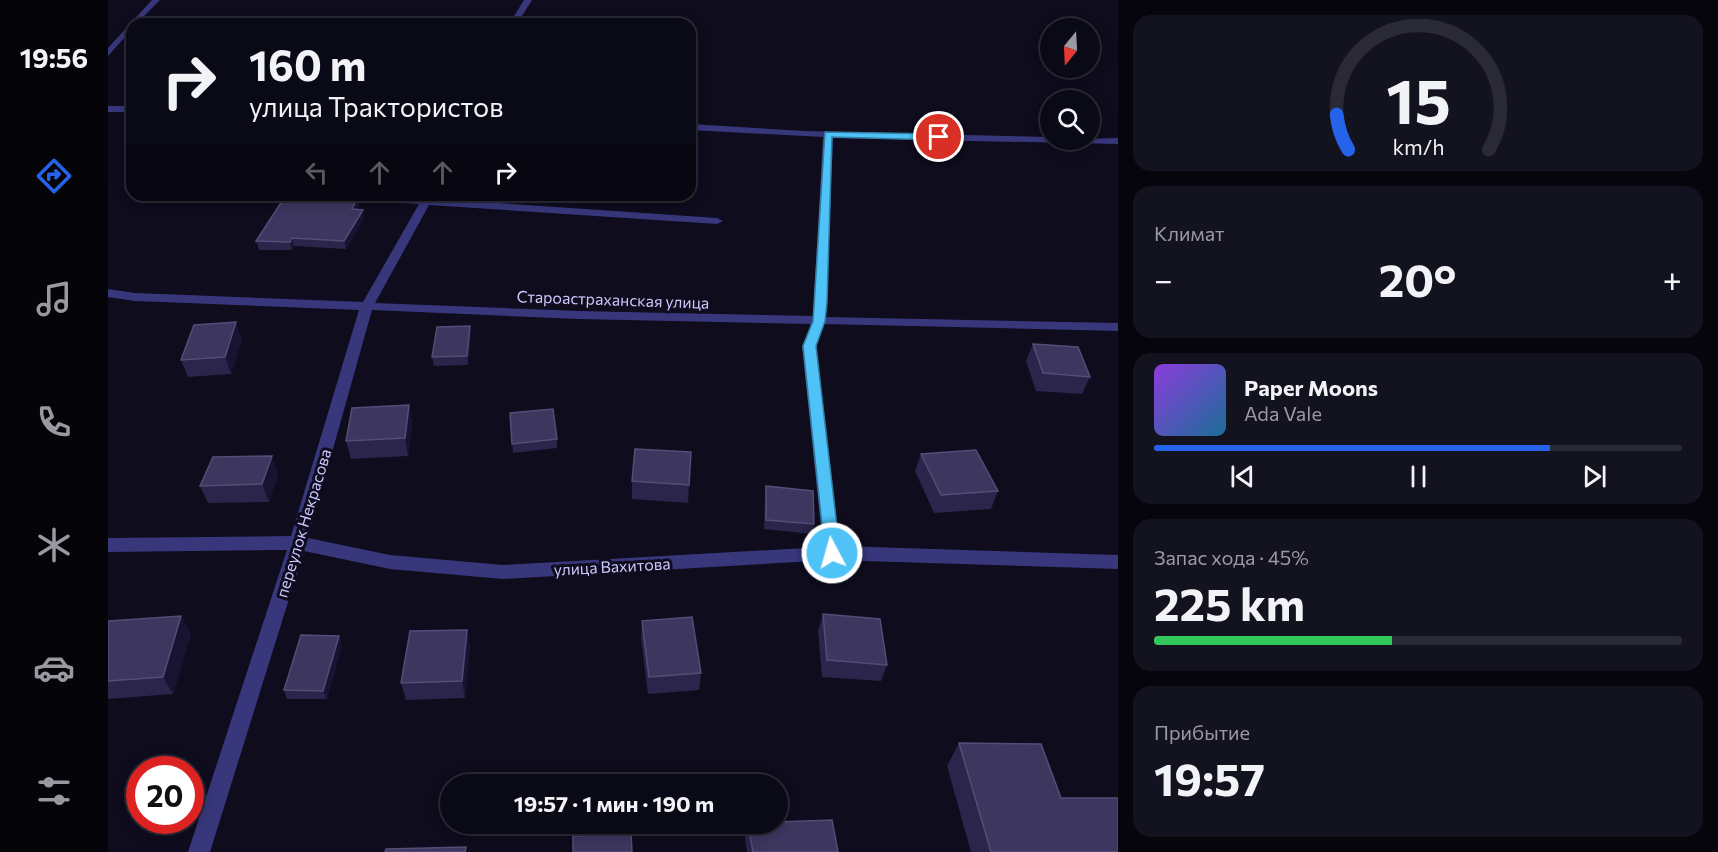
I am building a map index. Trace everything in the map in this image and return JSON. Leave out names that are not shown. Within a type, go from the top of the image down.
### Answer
[{"type":"street","points":[[138,18],[156,0]]},
{"type":"street","points":[[517,18],[528,0]]},
{"type":"street","points":[[108,53],[126,31]]},
{"type":"street","points":[[108,109],[126,109]]},
{"type":"street","points":[[696,127],[828,134],[1118,141]]},
{"type":"street","points":[[828,134],[819,321],[809,346],[832,553]]},
{"type":"street","points":[[402,201],[717,221]]},
{"type":"street","points":[[502,208],[507,201]]},
{"type":"street","name":"переулок Некрасова","points":[[199,852],[298,543],[366,308],[425,203]]},
{"type":"street","name":"Староастраханская улица","points":[[108,293],[135,297],[366,308],[1118,327]]},
{"type":"street","name":"улица Вахитова","points":[[108,545],[298,543],[390,562],[503,572],[832,553],[1118,562]]},
{"type":"building","points":[[282,201],[356,201],[352,209],[363,210],[344,241],[292,238],[290,242],[256,241]]},
{"type":"building","points":[[236,322],[225,357],[181,360],[194,325]]},
{"type":"building","points":[[470,326],[467,356],[432,357],[437,327]]},
{"type":"building","points":[[1033,344],[1078,347],[1090,377],[1043,373]]},
{"type":"building","points":[[409,405],[405,438],[346,441],[352,408]]},
{"type":"building","points":[[553,409],[557,439],[512,444],[510,413]]},
{"type":"building","points":[[635,449],[691,452],[689,485],[632,481]]},
{"type":"building","points":[[976,450],[998,491],[941,495],[921,454]]},
{"type":"building","points":[[272,456],[262,484],[200,486],[213,457]]},
{"type":"building","points":[[766,486],[813,491],[814,524],[766,520]]},
{"type":"building","points":[[823,614],[880,619],[887,665],[827,660]]},
{"type":"building","points":[[181,616],[163,677],[108,681],[108,621]]},
{"type":"building","points":[[692,617],[701,673],[649,677],[642,621]]},
{"type":"building","points":[[467,630],[462,681],[401,683],[410,631]]},
{"type":"building","points":[[301,635],[339,636],[323,691],[284,690]]},
{"type":"building","points":[[959,743],[1041,744],[1061,798],[1118,798],[1118,852],[991,852]]},
{"type":"building","points":[[832,820],[838,852],[753,852],[750,834],[788,834],[788,822]]},
{"type":"building","points":[[631,834],[632,852],[573,852],[573,836]]},
{"type":"building","points":[[466,847],[465,852],[385,852],[386,849]]},
{"type":"route","points":[[832,553],[809,346],[819,321],[821,302],[828,134],[939,137]]}]
